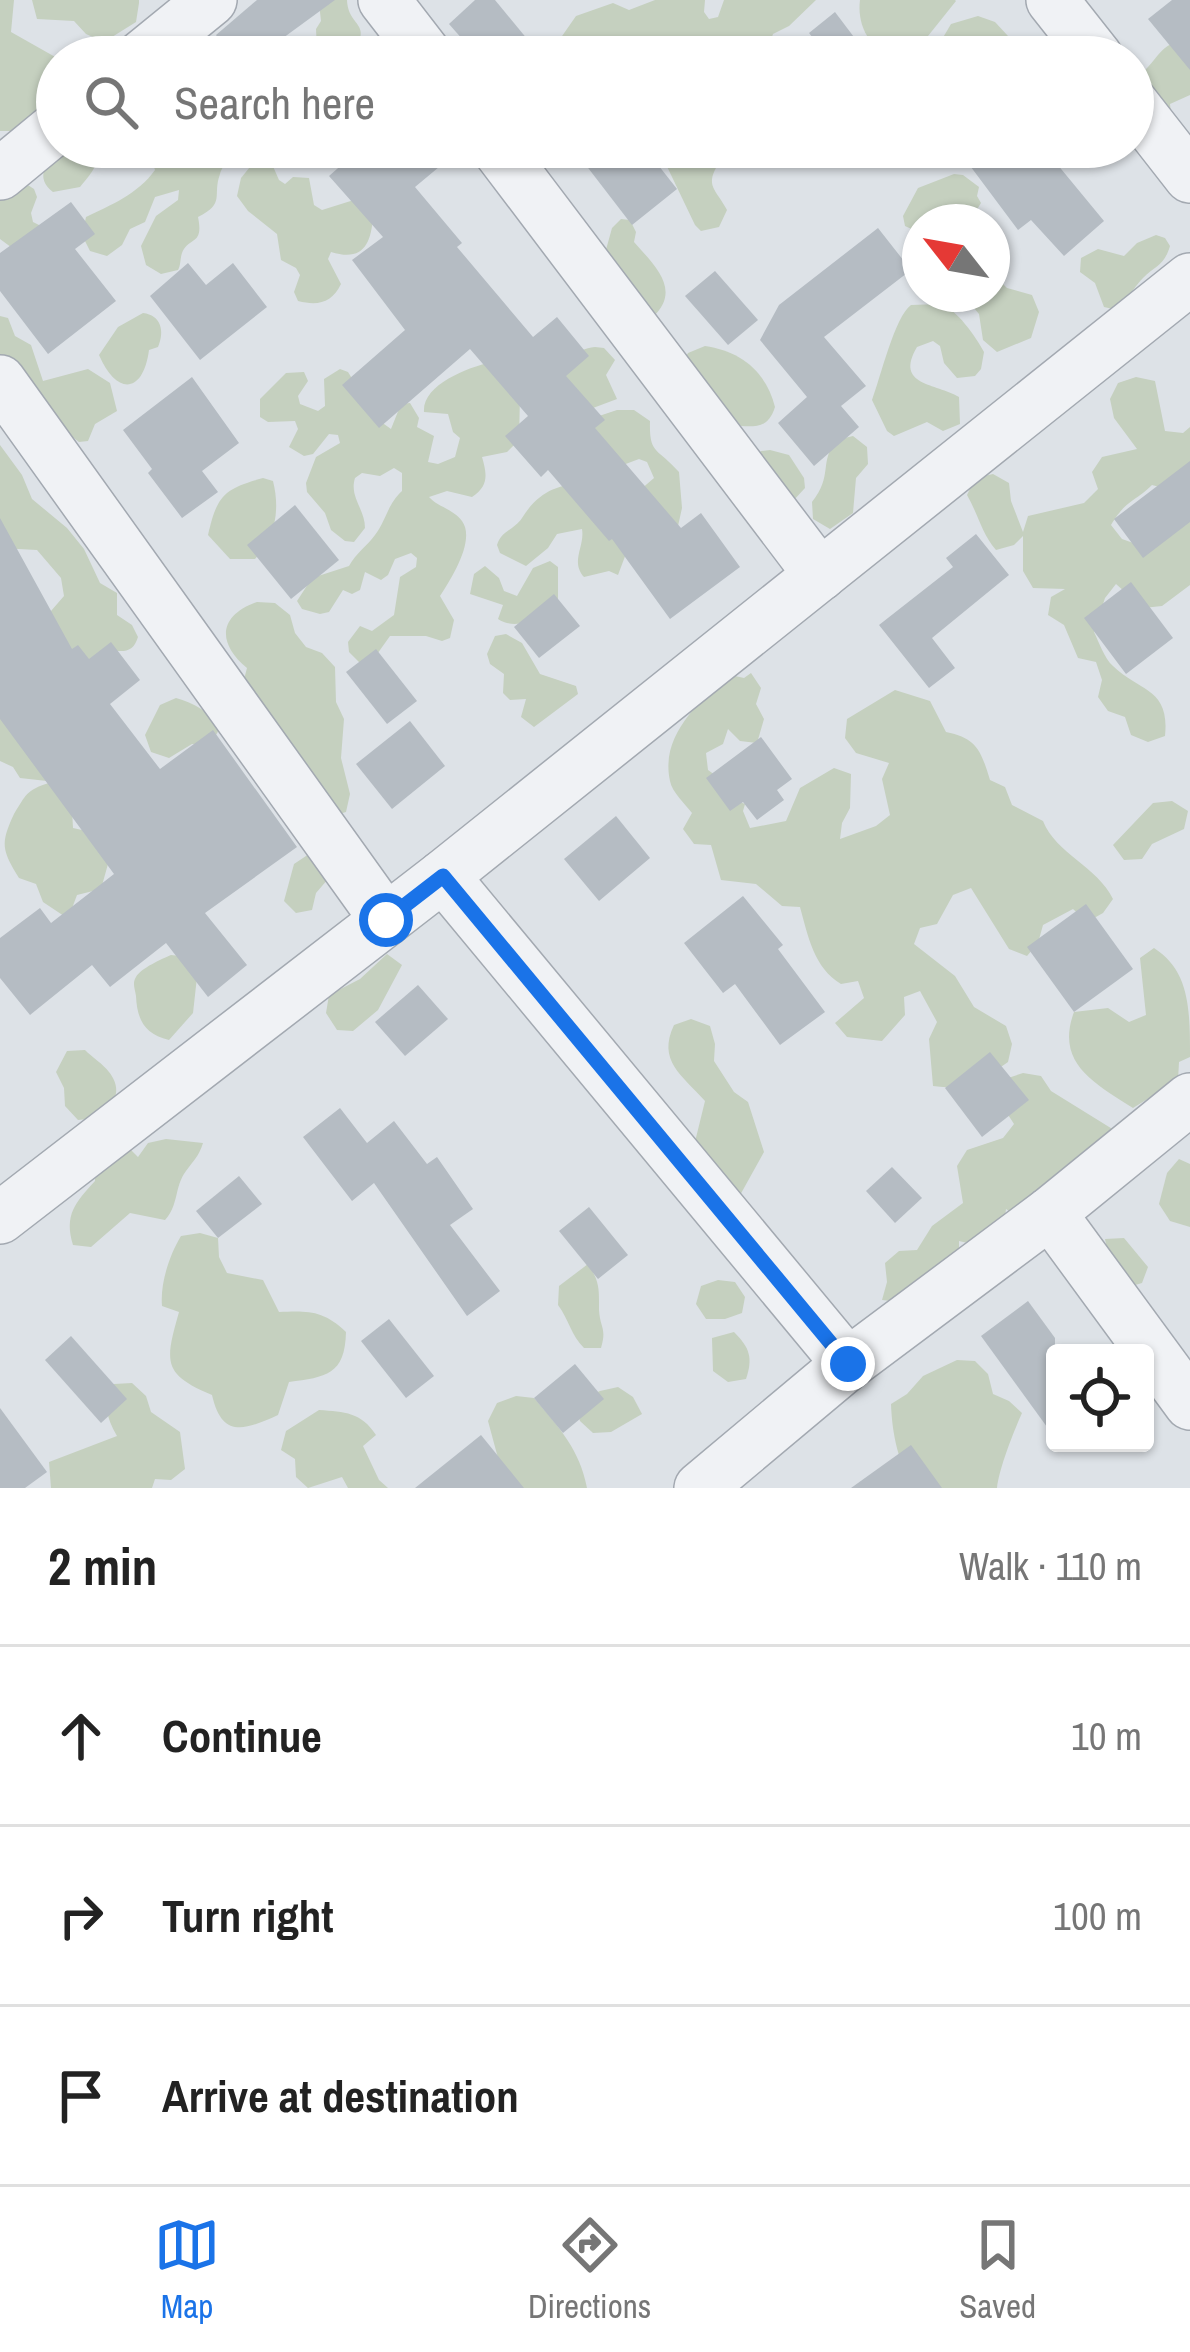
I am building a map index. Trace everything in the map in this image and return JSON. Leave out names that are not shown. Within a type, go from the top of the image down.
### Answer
[{"type":"street","points":[[167,36],[211,0]]},
{"type":"street","points":[[384,0],[412,36]]},
{"type":"street","points":[[1052,0],[1080,36]]},
{"type":"street","points":[[1154,131],[1190,177]]},
{"type":"street","points":[[0,174],[36,144]]},
{"type":"street","points":[[512,168],[820,575]]},
{"type":"street","points":[[0,1218],[443,876],[820,575],[1183,300]]},
{"type":"street","points":[[0,381],[386,920]]},
{"type":"street","points":[[443,876],[848,1364]]},
{"type":"street","points":[[700,1488],[848,1364],[1050,1213],[1190,1099]]},
{"type":"street","points":[[1050,1213],[1190,1404]]},
{"type":"green space","points":[[0,0],[14,0],[11,32],[36,46],[36,131],[0,131]]},
{"type":"green space","points":[[32,0],[139,0],[136,22],[114,36],[90,36],[74,21],[37,19]]},
{"type":"green space","points":[[347,0],[361,36],[316,36],[319,3]]},
{"type":"green space","points":[[655,0],[705,0],[709,19],[718,17],[724,0],[816,0],[772,36],[562,36],[576,16],[613,3],[629,10]]},
{"type":"green space","points":[[860,0],[956,1],[928,36],[868,36],[860,17]]},
{"type":"green space","points":[[978,16],[995,22],[1008,36],[944,36],[951,24]]},
{"type":"green space","points":[[1177,42],[1190,57],[1190,95],[1170,104],[1171,113],[1154,98],[1154,60]]},
{"type":"green space","points":[[94,168],[80,187],[53,192],[44,181],[44,170]]},
{"type":"green space","points":[[223,168],[215,203],[198,217],[197,237],[182,253],[178,270],[161,274],[146,265],[141,246],[156,216],[178,200],[179,190],[155,197],[145,222],[130,229],[122,245],[107,256],[90,251],[82,235],[86,217],[132,192],[155,170]]},
{"type":"green space","points":[[249,168],[274,168],[285,184],[293,177],[309,178],[314,205],[322,210],[357,199],[373,217],[363,248],[351,255],[331,252],[328,259],[341,284],[324,302],[298,301],[294,292],[300,275],[281,260],[277,234],[237,196]]},
{"type":"green space","points":[[668,168],[716,168],[712,182],[727,210],[719,227],[701,231]]},
{"type":"green space","points":[[963,175],[979,187],[981,203],[909,204],[918,188]]},
{"type":"green space","points":[[17,178],[34,189],[37,197],[33,222],[49,230],[19,253],[0,239],[0,179]]},
{"type":"green space","points":[[621,219],[630,220],[636,232],[634,242],[662,278],[665,298],[652,318],[604,257],[612,228]]},
{"type":"green space","points":[[1156,235],[1170,246],[1165,258],[1123,302],[1113,309],[1104,307],[1095,283],[1080,272],[1081,258],[1098,249],[1124,256],[1137,243]]},
{"type":"green space","points":[[1010,289],[1032,295],[1039,312],[1031,338],[997,352],[983,340],[979,314],[1010,312]]},
{"type":"green space","points":[[904,312],[952,312],[984,352],[975,376],[957,378],[933,341],[917,347],[911,360],[914,376],[959,397],[960,424],[943,431],[927,422],[894,436],[887,431],[872,400]]},
{"type":"green space","points":[[143,313],[158,320],[160,341],[149,350],[135,382],[121,383],[99,355],[118,327]]},
{"type":"green space","points":[[0,316],[8,318],[15,336],[31,345],[43,381],[88,369],[110,383],[117,411],[95,424],[88,441],[79,442],[0,381]]},
{"type":"green space","points":[[705,346],[740,358],[758,373],[775,407],[766,422],[741,426],[683,362],[688,353]]},
{"type":"green space","points":[[604,348],[615,360],[606,375],[617,399],[593,408],[556,380],[571,358]]},
{"type":"green space","points":[[491,362],[520,395],[519,440],[507,452],[482,457],[485,479],[472,497],[447,491],[429,497],[458,517],[466,529],[460,559],[440,596],[454,620],[450,638],[390,636],[370,664],[361,664],[349,652],[348,642],[360,626],[372,631],[394,615],[400,577],[416,567],[417,558],[411,553],[395,559],[381,580],[365,572],[360,590],[352,594],[343,590],[329,612],[302,609],[297,601],[312,578],[349,566],[372,539],[402,491],[402,473],[394,468],[380,476],[362,473],[355,478],[365,528],[354,542],[345,541],[331,530],[306,483],[316,457],[340,443],[338,435],[329,434],[313,454],[304,456],[289,447],[298,429],[295,421],[268,422],[260,417],[260,399],[286,373],[304,372],[308,381],[298,396],[300,404],[318,411],[325,406],[324,379],[340,369],[348,372],[377,419],[391,429],[401,404],[410,403],[419,418],[417,427],[434,436],[428,462],[438,464],[455,457],[460,438],[448,414],[424,412],[425,402],[448,379]]},
{"type":"green space","points":[[1136,377],[1155,381],[1165,431],[1183,433],[1190,427],[1190,495],[1152,485],[1125,506],[1111,525],[1122,539],[1139,545],[1190,518],[1190,585],[1162,606],[1143,608],[1116,584],[1105,598],[1094,632],[1110,663],[1151,693],[1163,708],[1165,736],[1148,742],[1131,735],[1125,717],[1108,711],[1098,697],[1102,680],[1096,662],[1078,658],[1064,625],[1048,615],[1051,597],[1065,589],[1033,588],[1023,571],[1023,536],[1014,545],[996,550],[967,495],[975,478],[993,474],[1009,483],[1023,532],[1028,516],[1084,503],[1098,489],[1092,472],[1102,457],[1137,449],[1114,418],[1110,399],[1118,383]]},
{"type":"green space","points":[[634,410],[650,421],[653,445],[679,472],[682,508],[678,526],[627,551],[618,575],[609,571],[584,577],[578,565],[582,529],[557,534],[526,566],[500,553],[501,537],[546,493],[574,484],[640,490],[654,478],[647,462],[639,459],[623,465],[587,439],[599,416]]},
{"type":"green space","points":[[853,436],[867,447],[868,464],[856,478],[853,513],[830,529],[813,519],[812,502],[836,440]]},
{"type":"green space","points":[[0,445],[22,475],[32,499],[67,528],[84,549],[100,583],[117,593],[117,615],[132,625],[138,637],[127,650],[109,650],[47,781],[20,778],[13,767],[0,761],[0,714],[51,611],[64,596],[61,578],[37,550],[0,548]]},
{"type":"green space","points":[[770,450],[789,455],[804,478],[805,488],[793,501],[756,458]]},
{"type":"green space","points":[[263,478],[273,481],[275,491],[272,532],[255,559],[230,559],[208,535],[215,511],[231,490]]},
{"type":"green space","points":[[550,561],[558,567],[558,612],[512,624],[498,619],[503,605],[470,594],[474,574],[485,566],[499,578],[504,591],[517,596],[533,568]]},
{"type":"green space","points":[[257,602],[275,603],[290,615],[306,647],[322,653],[335,667],[336,702],[344,719],[341,758],[350,794],[346,812],[329,817],[242,687],[247,668],[230,649],[226,631],[235,615]]},
{"type":"green space","points":[[506,634],[522,643],[540,674],[576,686],[578,694],[534,727],[521,717],[526,699],[510,700],[503,693],[504,674],[490,664],[487,654],[495,636]]},
{"type":"green space","points":[[751,673],[761,688],[756,704],[764,719],[757,743],[740,741],[728,729],[723,744],[706,753],[708,770],[722,780],[728,797],[745,804],[750,828],[786,821],[800,788],[834,768],[851,774],[850,808],[840,839],[876,826],[890,815],[882,779],[889,763],[856,753],[845,738],[847,719],[895,690],[930,701],[946,732],[976,747],[990,780],[1005,787],[1012,805],[1043,821],[1057,842],[1113,899],[1103,913],[1087,922],[1073,909],[1043,925],[1038,943],[1027,956],[1009,949],[971,888],[953,895],[937,924],[920,928],[914,944],[955,976],[974,1007],[1006,1026],[1012,1044],[1008,1062],[990,1074],[964,1085],[933,1086],[929,1039],[937,1022],[920,991],[904,997],[905,1015],[882,1041],[847,1037],[835,1023],[864,998],[858,981],[841,984],[824,969],[800,907],[782,906],[756,884],[721,880],[711,845],[694,844],[683,829],[692,813],[670,781],[668,764],[676,735],[726,674],[744,678]]},
{"type":"green space","points":[[176,698],[201,709],[219,729],[208,742],[192,744],[169,758],[151,752],[145,735],[160,705]]},
{"type":"green space","points":[[49,783],[72,810],[73,828],[82,830],[108,864],[101,889],[77,895],[64,916],[43,902],[36,884],[19,878],[5,847],[9,824],[24,798]]},
{"type":"green space","points":[[1172,801],[1188,811],[1184,829],[1152,844],[1142,859],[1124,860],[1113,845],[1153,803]]},
{"type":"green space","points":[[309,854],[328,879],[316,893],[312,910],[296,913],[284,901],[294,864]]},
{"type":"green space","points":[[1154,948],[1175,968],[1186,994],[1190,1057],[1179,1062],[1178,1080],[1133,1108],[1082,1070],[1074,1058],[1069,1030],[1074,1012],[1108,1008],[1129,1022],[1146,1015],[1140,958]]},
{"type":"green space","points":[[387,954],[402,965],[378,1010],[353,1031],[337,1030],[326,1013],[329,995],[360,979]]},
{"type":"green space","points":[[171,955],[180,956],[197,977],[193,1013],[169,1040],[144,1024],[134,984],[142,970]]},
{"type":"green space","points":[[691,1019],[710,1026],[714,1061],[734,1092],[748,1102],[764,1152],[739,1197],[692,1154],[705,1101],[674,1067],[668,1048],[674,1025]]},
{"type":"green space","points":[[85,1050],[109,1072],[116,1090],[105,1111],[78,1120],[65,1106],[64,1088],[56,1072],[67,1051]]},
{"type":"green space","points":[[1023,1073],[1041,1076],[1051,1091],[1114,1130],[1019,1218],[1006,1209],[1004,1225],[976,1245],[959,1241],[959,1258],[899,1302],[882,1300],[885,1263],[899,1251],[917,1250],[932,1226],[963,1203],[957,1166],[967,1150],[1003,1138],[1014,1124],[994,1093],[1005,1079]]},
{"type":"green space","points":[[166,1139],[203,1143],[182,1177],[165,1220],[130,1213],[91,1247],[73,1245],[71,1217],[95,1181],[94,1163],[125,1144],[138,1157],[148,1143]]},
{"type":"green space","points":[[1179,1159],[1190,1164],[1190,1227],[1170,1221],[1159,1204],[1167,1173]]},
{"type":"green space","points":[[200,1233],[218,1238],[219,1257],[227,1273],[263,1280],[279,1312],[315,1313],[346,1332],[342,1357],[331,1371],[289,1382],[278,1415],[245,1427],[222,1419],[212,1395],[184,1380],[172,1364],[171,1343],[179,1312],[162,1306],[164,1279],[181,1236]]},
{"type":"green space","points":[[1124,1238],[1148,1267],[1142,1283],[1125,1288],[1112,1274],[1105,1239]]},
{"type":"green space","points":[[588,1264],[598,1286],[601,1348],[584,1348],[558,1305],[559,1286]]},
{"type":"green space","points":[[718,1280],[735,1282],[745,1297],[742,1313],[706,1319],[696,1304],[701,1286]]},
{"type":"green space","points":[[734,1332],[747,1348],[749,1365],[746,1379],[728,1382],[713,1371],[712,1338]]},
{"type":"green space","points":[[957,1360],[975,1361],[988,1374],[993,1394],[1022,1413],[997,1488],[917,1488],[897,1449],[891,1404],[923,1376]]},
{"type":"green space","points":[[132,1383],[146,1396],[151,1412],[180,1432],[185,1469],[171,1480],[155,1479],[152,1488],[51,1488],[49,1462],[117,1436],[108,1416],[108,1398],[114,1384]]},
{"type":"green space","points":[[618,1387],[633,1397],[642,1414],[611,1432],[593,1433],[580,1421],[574,1403]]},
{"type":"green space","points":[[516,1396],[534,1398],[560,1429],[574,1450],[587,1488],[516,1488],[498,1458],[488,1421],[497,1403]]},
{"type":"green space","points":[[319,1410],[352,1415],[370,1427],[376,1435],[363,1446],[379,1480],[388,1488],[348,1488],[342,1477],[308,1488],[296,1477],[295,1459],[281,1450],[286,1431]]},
{"type":"building","points":[[257,0],[335,0],[286,36],[216,35]]},
{"type":"building","points":[[475,0],[495,0],[525,36],[460,36],[449,24]]},
{"type":"building","points":[[1172,0],[1190,0],[1190,70],[1148,19]]},
{"type":"building","points":[[835,12],[853,36],[811,36],[809,33]]},
{"type":"building","points":[[338,168],[438,168],[415,187],[462,243],[457,247],[533,337],[557,317],[589,356],[566,376],[605,420],[595,428],[681,528],[701,513],[740,567],[670,619],[612,539],[548,470],[541,477],[505,436],[528,416],[470,349],[379,428],[342,385],[405,330],[352,260],[383,237],[329,176]]},
{"type":"building","points":[[588,168],[660,168],[677,189],[632,225]]},
{"type":"building","points":[[972,168],[1060,168],[1104,221],[1064,256],[1031,220],[1018,230],[1010,219],[1010,204],[999,204]]},
{"type":"building","points":[[71,202],[95,234],[75,249],[116,301],[48,354],[0,291],[0,253]]},
{"type":"building","points":[[878,228],[902,259],[902,277],[824,337],[866,386],[841,406],[859,427],[814,466],[778,423],[807,397],[760,340],[779,305]]},
{"type":"building","points":[[188,263],[206,285],[233,263],[267,307],[200,360],[150,296]]},
{"type":"building","points":[[715,271],[758,320],[728,345],[685,296]]},
{"type":"building","points":[[192,377],[239,443],[202,471],[218,492],[182,518],[123,430]]},
{"type":"building","points":[[1190,461],[1190,522],[1143,558],[1114,519]]},
{"type":"building","points":[[295,505],[339,560],[291,599],[247,545]]},
{"type":"building","points":[[0,518],[72,649],[78,645],[89,659],[111,642],[140,680],[110,704],[160,769],[213,730],[297,847],[205,913],[247,965],[208,997],[166,943],[110,987],[92,965],[30,1015],[0,978],[0,938],[40,908],[51,923],[114,874],[0,719]]},
{"type":"building","points":[[976,534],[1009,575],[932,638],[955,668],[929,688],[879,625],[953,567],[946,558]]},
{"type":"building","points":[[1131,582],[1173,638],[1126,674],[1084,618]]},
{"type":"building","points":[[554,594],[580,626],[539,658],[514,627]]},
{"type":"building","points":[[376,649],[417,701],[387,724],[346,672]]},
{"type":"building","points":[[410,721],[445,766],[392,809],[356,764]]},
{"type":"building","points":[[761,737],[792,779],[777,790],[784,800],[757,820],[743,802],[730,811],[706,778]]},
{"type":"building","points":[[616,816],[650,858],[599,901],[564,859]]},
{"type":"building","points":[[743,896],[783,945],[778,949],[825,1012],[780,1045],[735,984],[723,993],[684,943]]},
{"type":"building","points":[[1086,904],[1133,969],[1074,1012],[1027,947]]},
{"type":"building","points":[[418,985],[448,1019],[405,1056],[375,1022]]},
{"type":"building","points":[[990,1052],[1029,1100],[982,1137],[945,1088]]},
{"type":"building","points":[[340,1108],[367,1143],[394,1121],[427,1164],[437,1157],[473,1209],[450,1225],[500,1291],[467,1316],[374,1183],[352,1201],[303,1137]]},
{"type":"building","points":[[892,1167],[922,1198],[895,1223],[866,1191]]},
{"type":"building","points":[[239,1176],[262,1204],[218,1238],[196,1211]]},
{"type":"building","points":[[589,1207],[628,1255],[598,1279],[559,1231]]},
{"type":"building","points":[[1028,1301],[1055,1338],[1055,1344],[1046,1344],[1046,1426],[981,1336]]},
{"type":"building","points":[[389,1319],[434,1376],[406,1398],[361,1341]]},
{"type":"building","points":[[71,1336],[127,1399],[101,1423],[45,1360]]},
{"type":"building","points":[[575,1364],[604,1399],[563,1433],[534,1398]]},
{"type":"building","points":[[0,1408],[47,1472],[25,1488],[0,1488]]},
{"type":"building","points":[[481,1435],[524,1488],[415,1488]]},
{"type":"building","points":[[911,1445],[942,1488],[851,1488]]},
{"type":"route","points":[[386,920],[443,876],[848,1364]]}]
